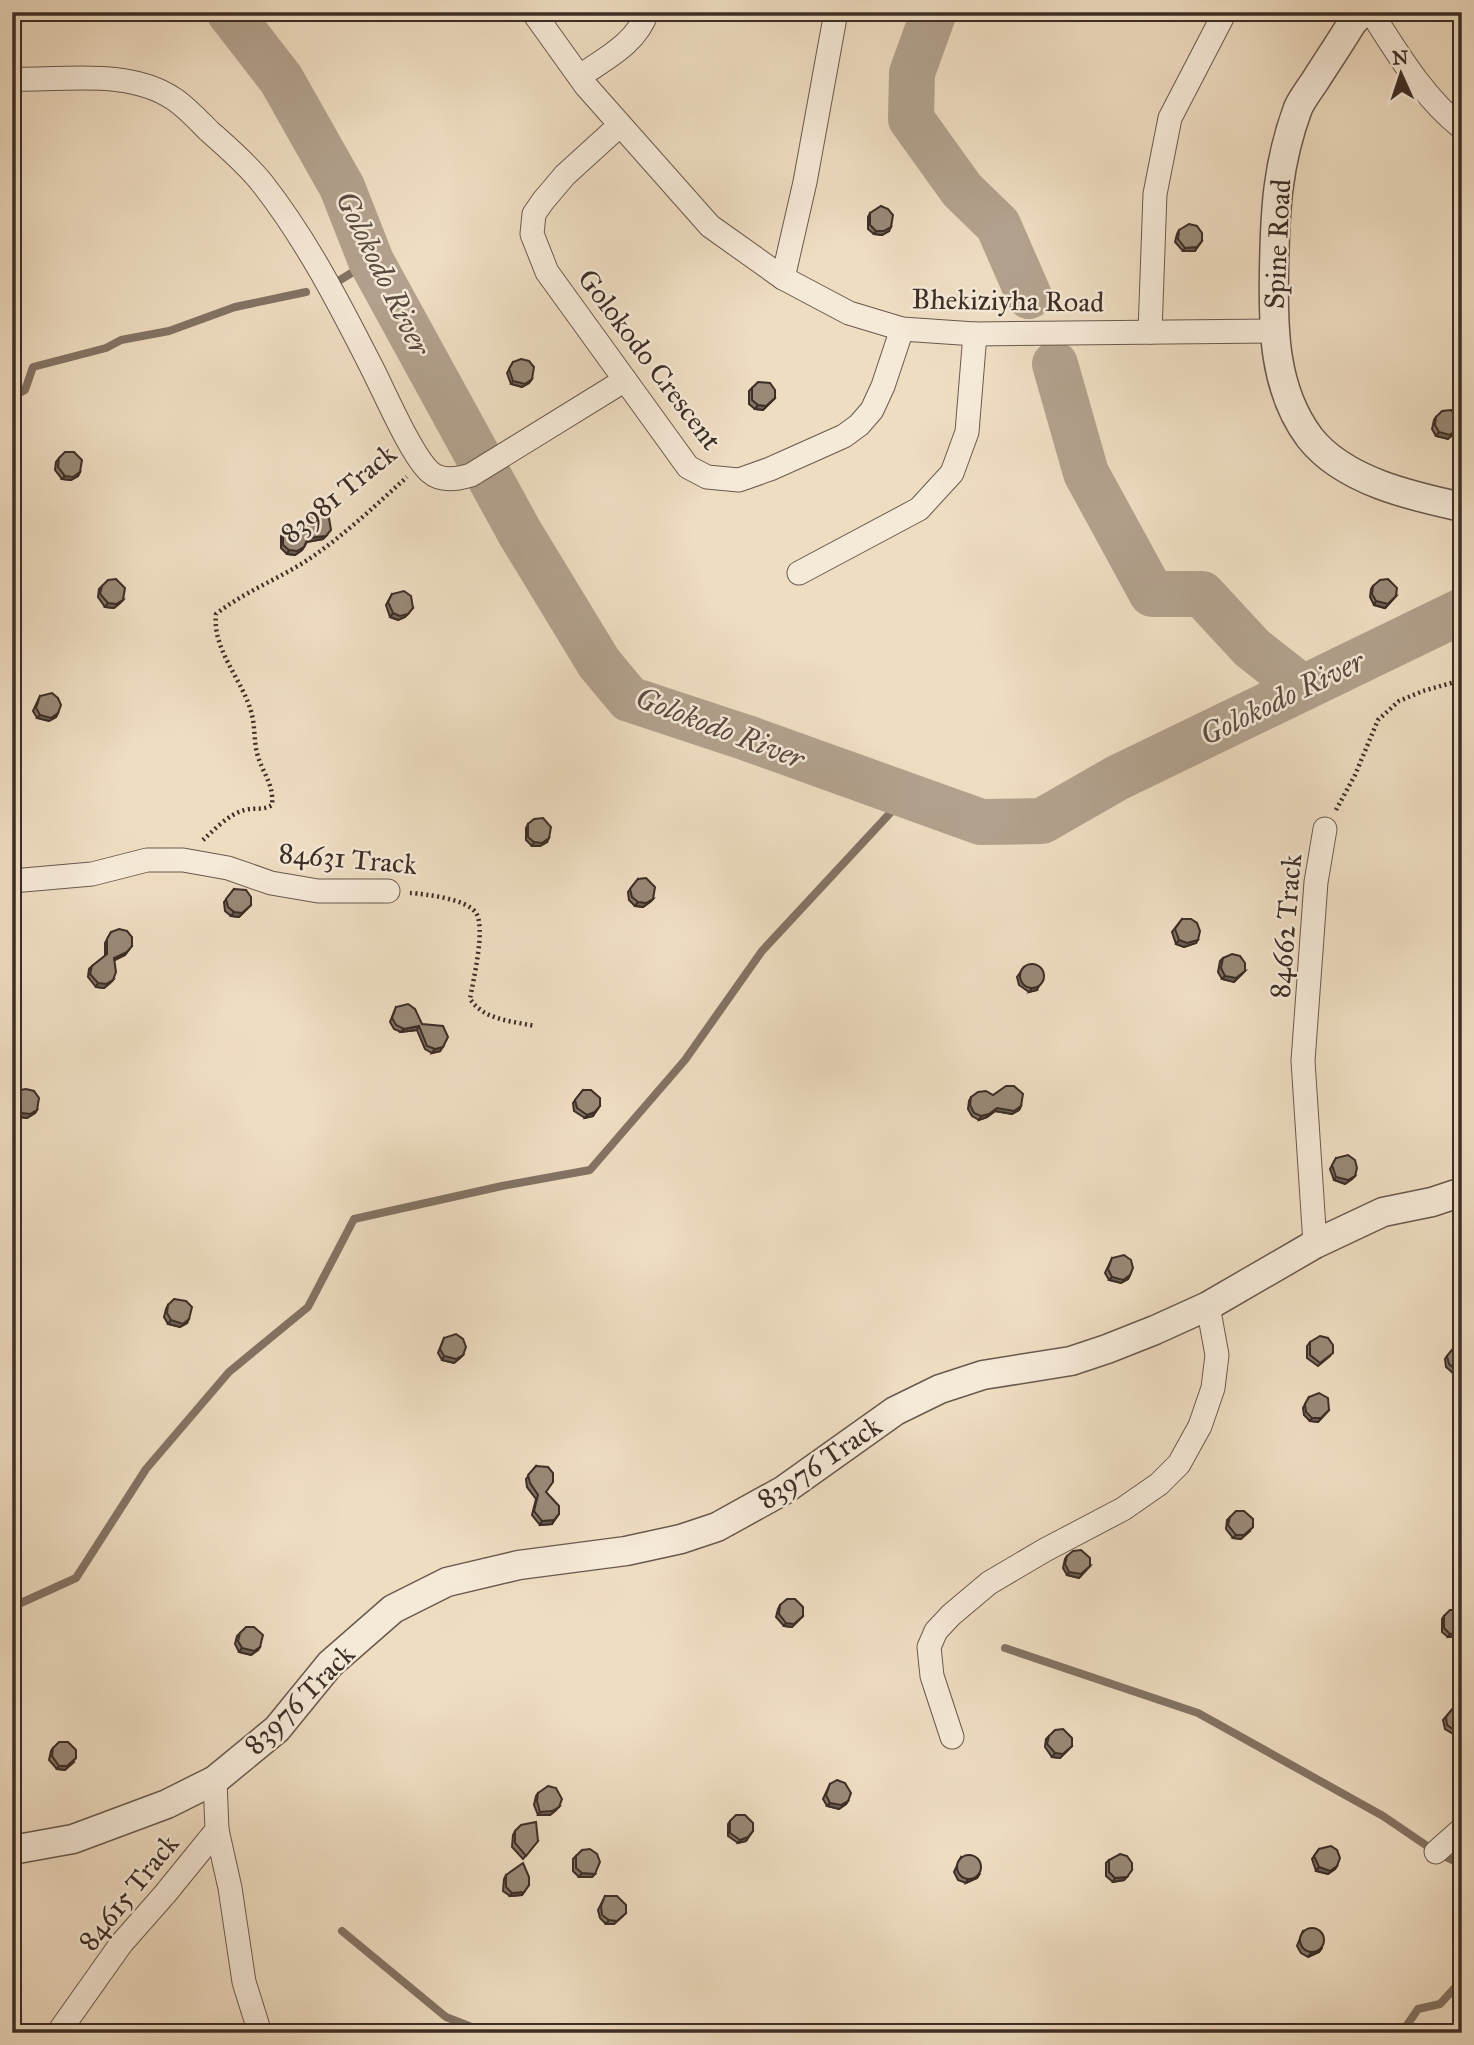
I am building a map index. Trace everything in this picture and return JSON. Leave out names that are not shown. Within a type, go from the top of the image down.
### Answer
[{"type":"street","name":"Bhekiziyha Road","points":[[533,12],[586,86],[710,226],[783,278],[849,313],[902,329],[975,334],[1273,331]]},
{"type":"street","points":[[580,76],[623,47],[645,20],[647,12]]},
{"type":"street","points":[[783,278],[805,182],[836,12]]},
{"type":"street","points":[[1150,332],[1155,194],[1170,118],[1225,12]]},
{"type":"street","name":"Spine Road","points":[[1273,331],[1275,204],[1281,162],[1299,105],[1352,23],[1362,12]]},
{"type":"street","points":[[1371,12],[1426,93],[1444,114],[1462,128]]},
{"type":"street","name":"83981 Track","points":[[12,79],[92,78],[125,81],[152,88],[174,99],[216,137],[261,182],[303,241],[422,462]]},
{"type":"street","name":"Golokodo Crescent","points":[[620,125],[565,175],[543,201],[534,214],[532,234],[547,272],[688,467],[707,477],[739,480],[844,436],[859,425],[872,410],[902,329]]},
{"type":"street","points":[[1273,331],[1279,366],[1291,403],[1310,438],[1331,458],[1377,484],[1421,499],[1462,507]]},
{"type":"street","points":[[799,573],[919,509],[952,473],[967,432],[975,334]]},
{"type":"street","points":[[422,462],[437,477],[471,475],[625,380]]},
{"type":"street","name":"84662 Track","points":[[1315,1244],[1303,1061],[1316,882],[1325,829]]},
{"type":"street","name":"84631 Track","points":[[12,881],[92,874],[147,860],[183,860],[228,868],[271,884],[318,891],[388,891]]},
{"type":"street","name":"83976 Track","points":[[12,1850],[73,1839],[167,1804],[215,1780],[276,1729],[330,1664],[393,1609],[447,1582],[519,1565],[626,1550],[681,1539],[717,1527],[784,1490],[895,1411],[940,1388],[983,1376],[1071,1361],[1155,1330],[1208,1306],[1315,1244],[1383,1212],[1432,1202],[1462,1192]]},
{"type":"street","points":[[952,1737],[932,1676],[929,1647],[936,1631],[989,1583],[1045,1549],[1123,1509],[1159,1484],[1179,1464],[1200,1426],[1213,1388],[1217,1355],[1208,1306]]},
{"type":"street","name":"84615 Track","points":[[58,2033],[121,1944],[217,1830],[215,1780]]},
{"type":"street","points":[[1436,1852],[1462,1829]]},
{"type":"street","points":[[217,1830],[230,1888],[244,1982],[260,2033]]},
{"type":"path","name":"83981 Track","points":[[183,860],[234,814],[248,809],[265,810],[272,805],[273,790],[257,754],[252,713],[224,655],[215,625],[216,614],[244,594],[275,580],[319,552],[422,462]]},
{"type":"path","name":"84662 Track","points":[[1325,829],[1355,775],[1378,720],[1399,701],[1462,680]]},
{"type":"path","name":"84631 Track","points":[[388,891],[430,895],[465,904],[476,913],[480,927],[470,999],[478,1011],[535,1026]]},
{"type":"building","points":[[881,206],[893,215],[891,227],[876,231],[870,225],[870,213]]},
{"type":"building","points":[[1189,224],[1197,226],[1202,233],[1202,241],[1197,247],[1185,248],[1178,239],[1179,230]]},
{"type":"building","points":[[521,359],[529,361],[534,367],[532,379],[525,384],[513,381],[509,369],[513,362]]},
{"type":"building","points":[[758,382],[770,383],[775,390],[775,398],[766,406],[758,405],[752,400],[752,388]]},
{"type":"building","points":[[1451,410],[1459,419],[1459,427],[1450,435],[1439,432],[1435,425],[1436,417],[1442,411]]},
{"type":"building","points":[[65,452],[74,452],[82,460],[80,472],[73,477],[65,476],[58,467],[59,458]]},
{"type":"building","points":[[318,513],[329,518],[331,530],[326,536],[308,538],[304,547],[297,551],[289,550],[283,545],[283,533],[289,527],[302,525],[310,516]]},
{"type":"building","points":[[116,579],[125,588],[123,600],[116,604],[108,603],[100,594],[102,586],[108,580]]},
{"type":"building","points":[[1388,579],[1397,588],[1396,596],[1388,604],[1376,601],[1372,594],[1373,586],[1380,580]]},
{"type":"building","points":[[404,591],[411,596],[413,608],[408,614],[400,616],[393,613],[388,602],[392,594]]},
{"type":"building","points":[[52,693],[61,705],[58,713],[51,718],[40,715],[36,708],[40,696]]},
{"type":"building","points":[[543,818],[551,827],[549,838],[542,843],[534,842],[528,837],[528,824],[534,819]]},
{"type":"building","points":[[646,878],[655,887],[653,899],[646,903],[638,902],[632,897],[630,889],[638,879]]},
{"type":"building","points":[[234,889],[246,890],[251,897],[251,905],[242,913],[234,912],[228,907],[226,899]]},
{"type":"building","points":[[1182,919],[1191,919],[1197,923],[1200,931],[1198,940],[1187,943],[1179,940],[1175,929]]},
{"type":"building","points":[[119,929],[127,931],[132,937],[132,946],[127,952],[114,958],[116,972],[113,980],[106,984],[98,983],[90,974],[92,966],[107,954],[107,939],[111,932]]},
{"type":"building","points":[[1232,954],[1240,956],[1245,963],[1245,971],[1236,978],[1225,976],[1221,968],[1223,958]]},
{"type":"building","points":[[1032,964],[1043,971],[1044,976],[1037,987],[1032,988],[1021,981],[1020,976],[1027,965]]},
{"type":"building","points":[[408,1004],[415,1009],[422,1024],[443,1026],[448,1037],[443,1047],[435,1049],[427,1046],[419,1026],[404,1029],[396,1025],[392,1018],[396,1007]]},
{"type":"building","points":[[12,1086],[15,1091],[34,1091],[39,1098],[37,1110],[30,1114],[22,1113],[16,1108]]},
{"type":"building","points":[[1006,1086],[1014,1086],[1023,1094],[1021,1106],[1014,1111],[997,1108],[981,1116],[974,1113],[970,1105],[971,1097],[986,1091],[993,1095]]},
{"type":"building","points":[[583,1090],[591,1090],[600,1098],[600,1106],[587,1115],[577,1108],[575,1100]]},
{"type":"building","points":[[1348,1155],[1355,1160],[1355,1176],[1348,1180],[1336,1177],[1332,1165],[1336,1158]]},
{"type":"building","points":[[1124,1255],[1131,1260],[1133,1268],[1130,1275],[1123,1280],[1112,1277],[1108,1269],[1112,1258]]},
{"type":"building","points":[[174,1299],[186,1301],[192,1307],[189,1319],[183,1324],[171,1320],[167,1313],[168,1305]]},
{"type":"building","points":[[456,1334],[463,1339],[466,1347],[463,1355],[456,1359],[444,1356],[440,1349],[444,1338]]},
{"type":"building","points":[[1320,1336],[1328,1338],[1333,1345],[1333,1353],[1320,1363],[1310,1355],[1310,1342]]},
{"type":"building","points":[[1455,1346],[1462,1346],[1462,1370],[1449,1364],[1447,1356]]},
{"type":"building","points":[[1319,1393],[1328,1398],[1329,1410],[1321,1418],[1312,1418],[1306,1412],[1305,1404],[1309,1397]]},
{"type":"building","points":[[536,1466],[548,1467],[553,1473],[553,1482],[546,1492],[559,1506],[559,1514],[554,1520],[542,1521],[534,1511],[538,1495],[528,1475]]},
{"type":"building","points":[[1236,1511],[1244,1511],[1253,1519],[1253,1527],[1244,1535],[1236,1535],[1228,1525],[1230,1517]]},
{"type":"building","points":[[1081,1550],[1090,1558],[1090,1566],[1081,1574],[1069,1572],[1065,1564],[1067,1556],[1073,1551]]},
{"type":"building","points":[[787,1599],[795,1599],[803,1607],[803,1616],[794,1624],[786,1623],[779,1614],[780,1605]]},
{"type":"building","points":[[1450,1610],[1462,1612],[1462,1633],[1450,1634],[1444,1628],[1444,1616]]},
{"type":"building","points":[[246,1627],[254,1627],[263,1635],[260,1647],[254,1651],[242,1648],[238,1641],[240,1633]]},
{"type":"building","points":[[1454,1707],[1462,1707],[1462,1730],[1457,1732],[1447,1725],[1446,1717]]},
{"type":"building","points":[[1063,1729],[1072,1738],[1072,1746],[1063,1754],[1055,1753],[1047,1744],[1049,1736],[1055,1730]]},
{"type":"building","points":[[59,1742],[68,1742],[76,1750],[76,1758],[67,1766],[59,1766],[52,1756],[53,1748]]},
{"type":"building","points":[[837,1780],[845,1783],[851,1793],[848,1801],[841,1805],[830,1803],[826,1795],[830,1784]]},
{"type":"building","points":[[548,1786],[556,1788],[562,1799],[559,1807],[540,1812],[538,1793]]},
{"type":"building","points":[[736,1815],[745,1815],[753,1823],[753,1831],[740,1840],[730,1833],[730,1821]]},
{"type":"building","points":[[536,1822],[538,1841],[526,1856],[515,1843],[515,1831],[521,1825]]},
{"type":"building","points":[[1331,1846],[1337,1850],[1340,1858],[1337,1866],[1330,1871],[1319,1867],[1314,1856],[1319,1849]]},
{"type":"building","points":[[590,1849],[597,1854],[600,1862],[595,1874],[582,1873],[576,1868],[576,1856],[582,1850]]},
{"type":"building","points":[[1120,1854],[1127,1856],[1132,1863],[1132,1870],[1127,1877],[1115,1878],[1109,1872],[1109,1860]]},
{"type":"building","points":[[969,1855],[980,1862],[981,1867],[974,1878],[969,1879],[958,1872],[957,1867],[964,1856]]},
{"type":"building","points":[[523,1863],[529,1877],[529,1885],[524,1892],[512,1893],[506,1887],[506,1875]]},
{"type":"building","points":[[605,1896],[617,1896],[626,1905],[626,1913],[617,1921],[602,1915],[601,1906]]},
{"type":"building","points":[[1312,1928],[1323,1935],[1324,1940],[1317,1951],[1312,1952],[1301,1945],[1300,1940],[1307,1929]]},
{"type":"waterway","name":"Golokodo River","points":[[229,12],[281,79],[342,187],[371,261],[520,533],[599,663],[629,699],[747,738],[981,822],[1042,821],[1117,778],[1462,611]]},
{"type":"waterway","points":[[934,12],[912,73],[911,119],[962,190],[998,225],[1029,296]]},
{"type":"waterway","points":[[340,280],[371,261]]},
{"type":"waterway","points":[[12,397],[25,390],[33,367],[106,348],[121,340],[169,331],[235,307],[306,292]]},
{"type":"waterway","points":[[1055,364],[1086,473],[1152,594],[1202,594],[1252,648],[1303,688]]},
{"type":"waterway","points":[[12,1607],[76,1578],[146,1469],[229,1372],[308,1307],[354,1219],[502,1186],[590,1170],[685,1060],[762,951],[906,796]]},
{"type":"waterway","points":[[1005,1648],[1198,1713],[1383,1816],[1436,1852],[1462,1865]]},
{"type":"waterway","points":[[342,1931],[446,2017],[487,2033]]},
{"type":"waterway","points":[[1397,2033],[1405,2028],[1418,2009],[1440,2004],[1462,1980]]}]
